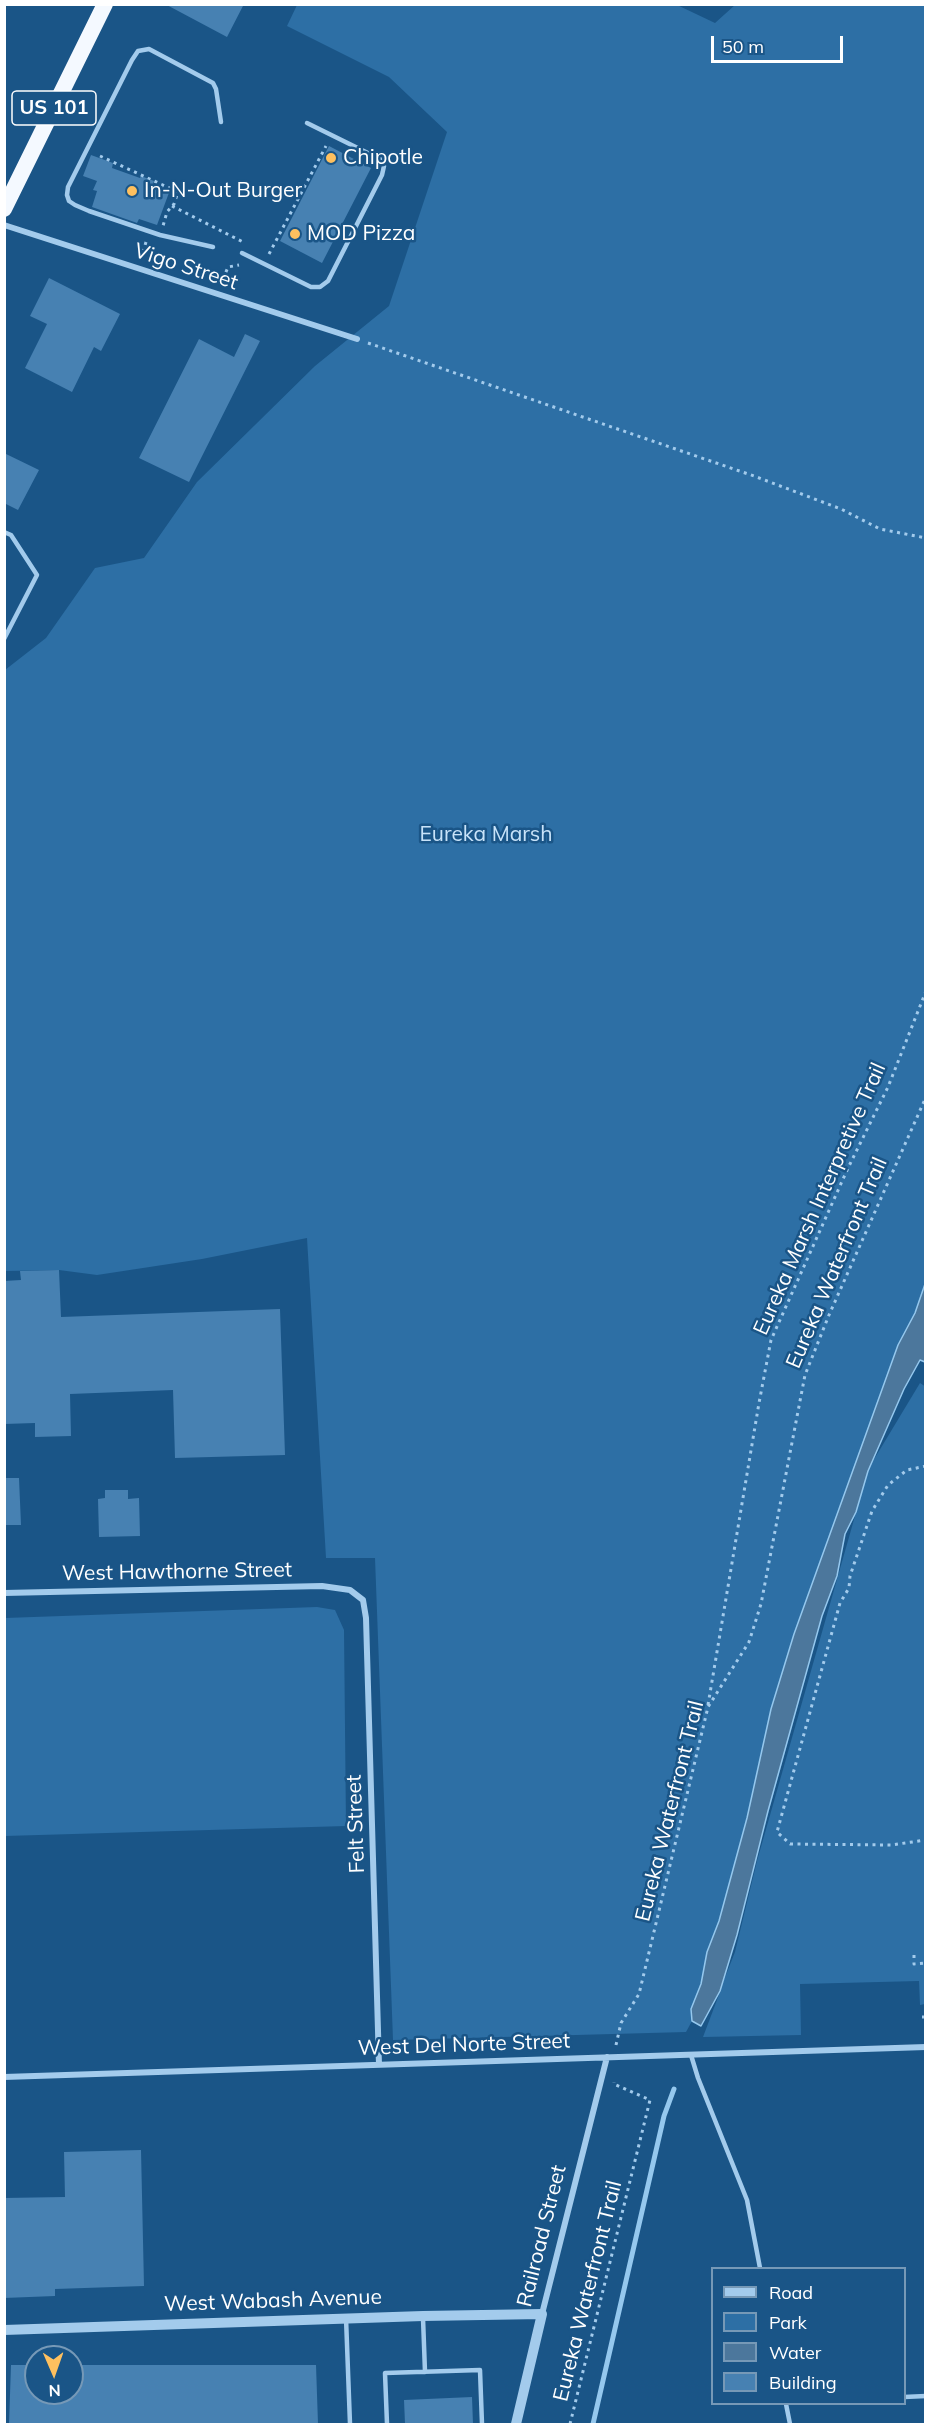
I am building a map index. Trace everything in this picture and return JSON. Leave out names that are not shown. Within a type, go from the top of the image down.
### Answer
[{"type":"highway","name":"US 101","points":[[4,209],[105,4]]},
{"type":"street","name":"Vigo Street","points":[[4,225],[357,339]]},
{"type":"street","name":"West Hawthorne Street","points":[[4,1593],[322,1586],[350,1590]]},
{"type":"street","name":"Felt Street","points":[[350,1590],[363,1600],[366,1618],[379,2065]]},
{"type":"street","name":"West Del Norte Street","points":[[4,2077],[926,2047]]},
{"type":"street","name":"Railroad Street","points":[[516,2424],[607,2057]]},
{"type":"street","name":"West Wabash Avenue","points":[[4,2330],[346,2318],[542,2314]]},
{"type":"lane","points":[[213,248],[160,235],[75,205],[69,201],[67,195],[68,187],[138,51],[149,50],[213,83],[221,122]]},
{"type":"lane","points":[[242,253],[311,286],[320,287],[328,281],[382,175],[384,166],[380,159],[307,123]]},
{"type":"lane","points":[[4,532],[11,535],[38,575],[4,639]]},
{"type":"lane","points":[[691,2055],[747,2200],[760,2267]]},
{"type":"lane","points":[[423,2316],[425,2372]]},
{"type":"lane","points":[[346,2318],[350,2424]]},
{"type":"lane","points":[[387,2424],[385,2373],[480,2370],[482,2424]]},
{"type":"lane","points":[[906,2397],[926,2396]]},
{"type":"lane","points":[[786,2405],[790,2424]]},
{"type":"path","points":[[261,251],[268,255],[274,249],[326,146]]},
{"type":"path","points":[[100,156],[178,192],[167,212],[157,244],[147,240],[143,252]]},
{"type":"path","points":[[172,206],[247,244]]},
{"type":"path","points":[[223,279],[228,267],[245,266],[260,272],[264,264]]},
{"type":"path","points":[[357,339],[754,476],[840,509],[880,529],[926,538]]},
{"type":"path","name":"Eureka Marsh Interpretive Trail","points":[[708,1707],[771,1340],[829,1210],[888,1087],[926,991]]},
{"type":"path","name":"Eureka Waterfront Trail","points":[[570,2424],[650,2100],[614,2084],[618,2030],[639,1994],[708,1707],[749,1642],[761,1604],[805,1375],[828,1315],[926,1096]]},
{"type":"path","points":[[926,1466],[907,1470],[888,1485],[872,1510],[850,1576],[849,1588],[840,1603],[777,1832],[790,1844],[891,1845],[926,1840]]},
{"type":"path","points":[[926,1686],[926,1721]]},
{"type":"path","points":[[914,1955],[914,1964],[926,1963]]},
{"type":"green space","name":"Eureka Marsh","points":[[675,4],[715,23],[735,5],[925,5],[926,1362],[920,1360],[904,1389],[870,1466],[920,1383],[926,1387],[925,2004],[920,2005],[919,1981],[800,1984],[801,2035],[703,2037],[720,1992],[701,2026],[692,2021],[686,2032],[393,2040],[375,1558],[326,1558],[307,1238],[202,1259],[97,1275],[59,1270],[5,1271],[5,670],[46,638],[95,568],[144,558],[197,482],[315,366],[389,306],[447,132],[389,77],[287,26],[297,5]],"holes":[[[855,1516],[757,1861],[735,1952],[720,1990],[822,1616],[837,1576],[845,1534]]]},
{"type":"green space","points":[[317,1607],[335,1610],[344,1630],[346,1826],[5,1836],[5,1618]]},
{"type":"water","points":[[925,1284],[925,1362],[920,1360],[904,1389],[868,1471],[856,1512],[845,1534],[837,1576],[822,1616],[768,1811],[737,1935],[720,1991],[701,2026],[692,2021],[691,2009],[701,1984],[707,1952],[719,1921],[747,1818],[771,1709],[794,1634],[898,1345],[915,1313]]},
{"type":"building","points":[[165,4],[244,4],[227,37]]},
{"type":"building","points":[[329,146],[371,168],[322,263],[280,241]]},
{"type":"building","name":"In-N-Out Burger","points":[[91,155],[113,163],[112,168],[140,178],[141,176],[154,181],[153,184],[170,190],[157,225],[139,219],[137,223],[92,207],[97,191],[93,190],[97,181],[83,176]]},
{"type":"building","points":[[49,278],[120,314],[101,351],[94,347],[72,392],[25,368],[47,324],[30,316]]},
{"type":"building","points":[[245,334],[260,341],[189,482],[139,458],[199,339],[234,357]]},
{"type":"building","points":[[4,453],[39,470],[18,510],[4,503]]},
{"type":"building","points":[[59,1270],[61,1317],[280,1309],[285,1455],[175,1458],[173,1390],[70,1394],[71,1436],[35,1437],[35,1423],[4,1424],[4,1281],[21,1280],[20,1271]]},
{"type":"building","points":[[4,1478],[19,1478],[21,1525],[4,1525]]},
{"type":"building","points":[[105,1490],[128,1490],[128,1499],[139,1498],[140,1536],[99,1537],[98,1499],[105,1498]]},
{"type":"building","points":[[141,2150],[144,2286],[55,2289],[55,2296],[4,2298],[4,2198],[65,2197],[64,2152]]},
{"type":"building","points":[[11,2365],[24,2365],[24,2405],[84,2405],[84,2365],[316,2365],[318,2424],[9,2424]]},
{"type":"building","points":[[472,2397],[473,2424],[405,2424],[404,2400]]},
{"type":"waterway","points":[[593,2424],[664,2116],[674,2089]]},
{"type":"place","name":"Chipotle","points":[[331,158]]},
{"type":"place","name":"In-N-Out Burger","points":[[132,191]]},
{"type":"place","name":"MOD Pizza","points":[[295,234]]}]
